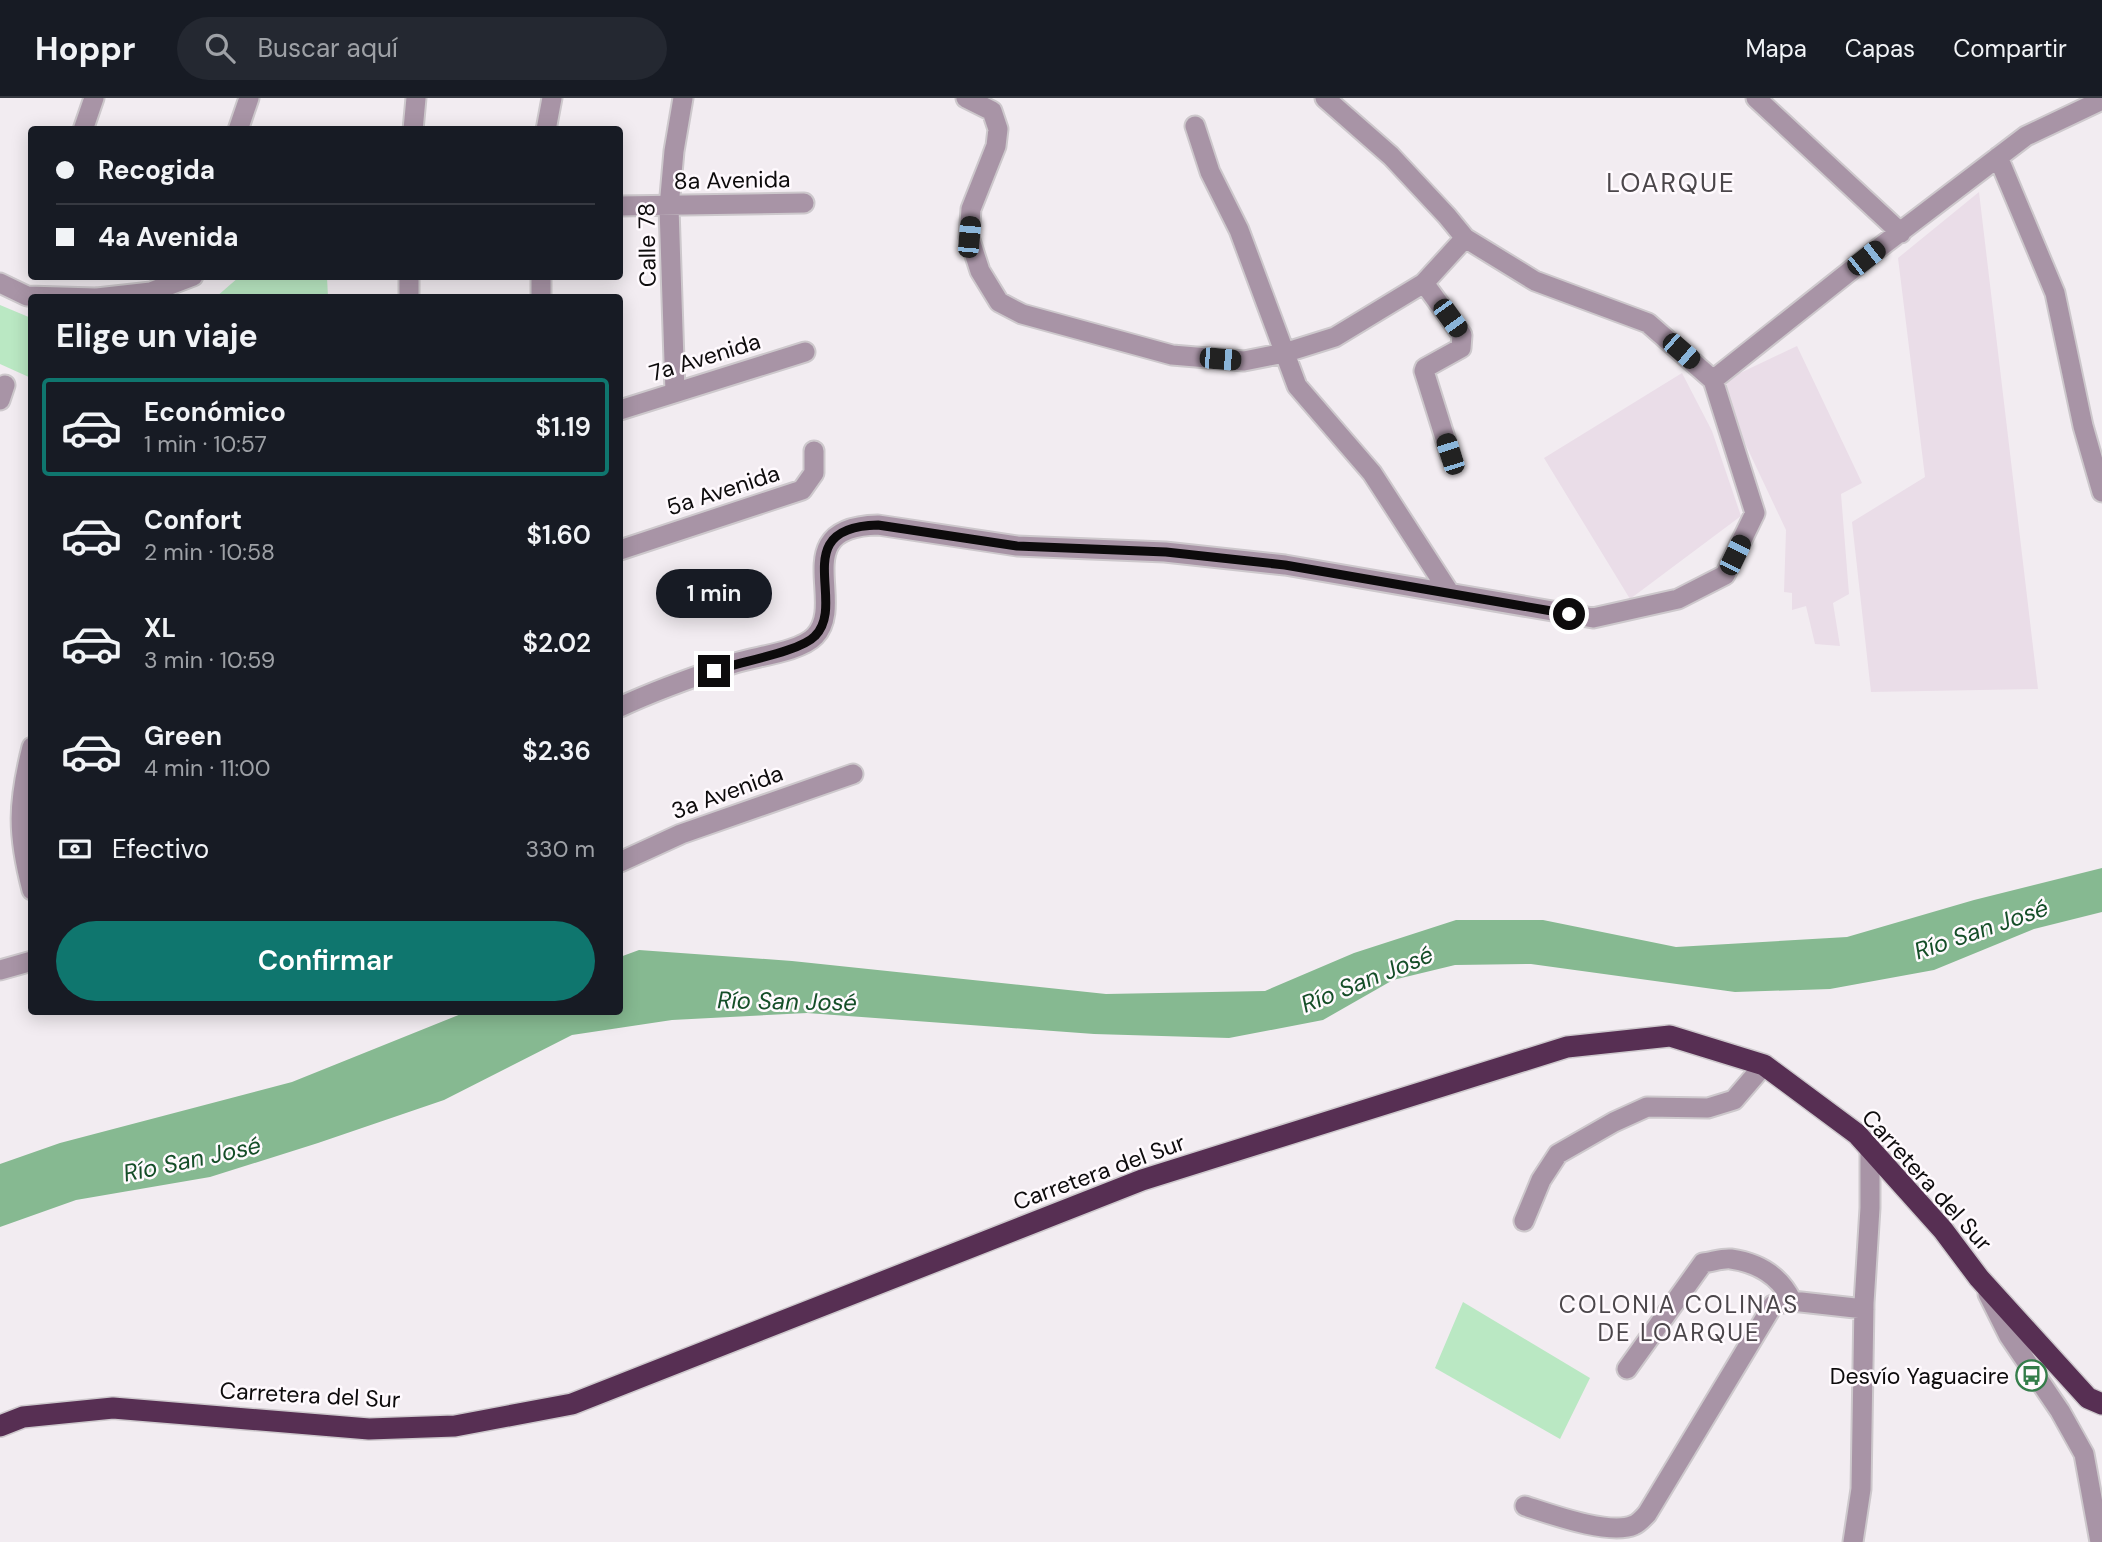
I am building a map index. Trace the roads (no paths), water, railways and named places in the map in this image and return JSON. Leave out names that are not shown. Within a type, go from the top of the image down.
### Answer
[{"type":"highway","name":"Carretera del Sur","points":[[0,1426],[23,1418],[113,1408],[369,1429],[455,1426],[572,1404],[1142,1180],[1567,1047],[1670,1036],[1764,1065],[1857,1135],[1942,1230],[1979,1278],[2095,1401]]},
{"type":"street","points":[[84,126],[94,98]]},
{"type":"street","points":[[239,126],[249,98]]},
{"type":"street","points":[[413,126],[416,98]]},
{"type":"street","points":[[547,126],[552,98]]},
{"type":"street","name":"Calle 78","points":[[675,392],[669,207],[674,151],[683,98]]},
{"type":"street","points":[[967,98],[992,111],[998,129],[996,146],[971,209],[969,237],[980,271],[999,302],[1022,313],[1172,355],[1244,361],[1284,353],[1335,337],[1424,283],[1465,239]]},
{"type":"street","points":[[623,706],[735,663],[803,645],[816,635],[825,618],[825,557],[831,542],[843,531],[857,525],[878,525],[1017,546],[1166,552],[1272,564],[1593,618],[1678,599],[1724,575],[1755,513],[1713,380],[1648,323],[1535,281],[1465,239],[1391,156],[1325,98]]},
{"type":"street","points":[[1756,98],[1901,233]]},
{"type":"street","points":[[1713,380],[2026,136],[2102,100]]},
{"type":"street","points":[[1195,126],[1210,172],[1239,230],[1297,386],[1372,473],[1449,592]]},
{"type":"street","points":[[1998,157],[2055,293],[2095,444],[2102,492]]},
{"type":"street","name":"8a Avenida","points":[[623,206],[804,203]]},
{"type":"street","points":[[0,283],[27,296],[32,280]]},
{"type":"street","points":[[133,294],[151,292],[183,280]]},
{"type":"street","points":[[1424,283],[1462,335],[1461,348],[1424,371],[1450,454]]},
{"type":"street","name":"7a Avenida","points":[[623,409],[805,352]]},
{"type":"street","name":"5a Avenida","points":[[623,549],[802,490],[814,472],[814,451]]},
{"type":"street","points":[[28,763],[22,787],[20,830],[28,870]]},
{"type":"street","name":"3a Avenida","points":[[623,861],[681,834],[853,774]]},
{"type":"street","points":[[0,970],[28,962]]},
{"type":"street","points":[[1524,1222],[1541,1180],[1558,1154],[1614,1122],[1647,1107],[1708,1108],[1734,1100],[1764,1065]]},
{"type":"street","points":[[1853,1542],[1861,1489],[1870,1149]]},
{"type":"street","points":[[1627,1369],[1703,1263],[1729,1259],[1765,1270],[1783,1284],[1792,1301]]},
{"type":"street","points":[[1979,1278],[2010,1336],[2060,1411],[2084,1454],[2100,1542]]},
{"type":"street","points":[[1525,1506],[1591,1526],[1626,1527],[1640,1521],[1647,1514],[1773,1305],[1792,1301],[1864,1309]]},
{"type":"water","name":"Río San José","points":[[2102,868],[2102,912],[2034,929],[1934,970],[1830,989],[1735,992],[1531,964],[1455,965],[1393,980],[1323,1020],[1229,1038],[1094,1034],[807,1013],[672,1020],[572,1035],[444,1100],[318,1143],[210,1177],[76,1200],[0,1227],[0,1164],[60,1143],[292,1082],[459,1015],[623,1015],[623,956],[639,950],[792,961],[1106,994],[1265,991],[1354,953],[1456,920],[1543,920],[1676,947],[1847,937],[1974,900]]},
{"type":"place","name":"Desvío Yaguacire","points":[[2032,1376]]},
{"type":"district","name":"LOARQUE","points":[[1671,183]]},
{"type":"district","name":"COLONIA COLINAS DE LOARQUE","points":[[1679,1318]]}]
